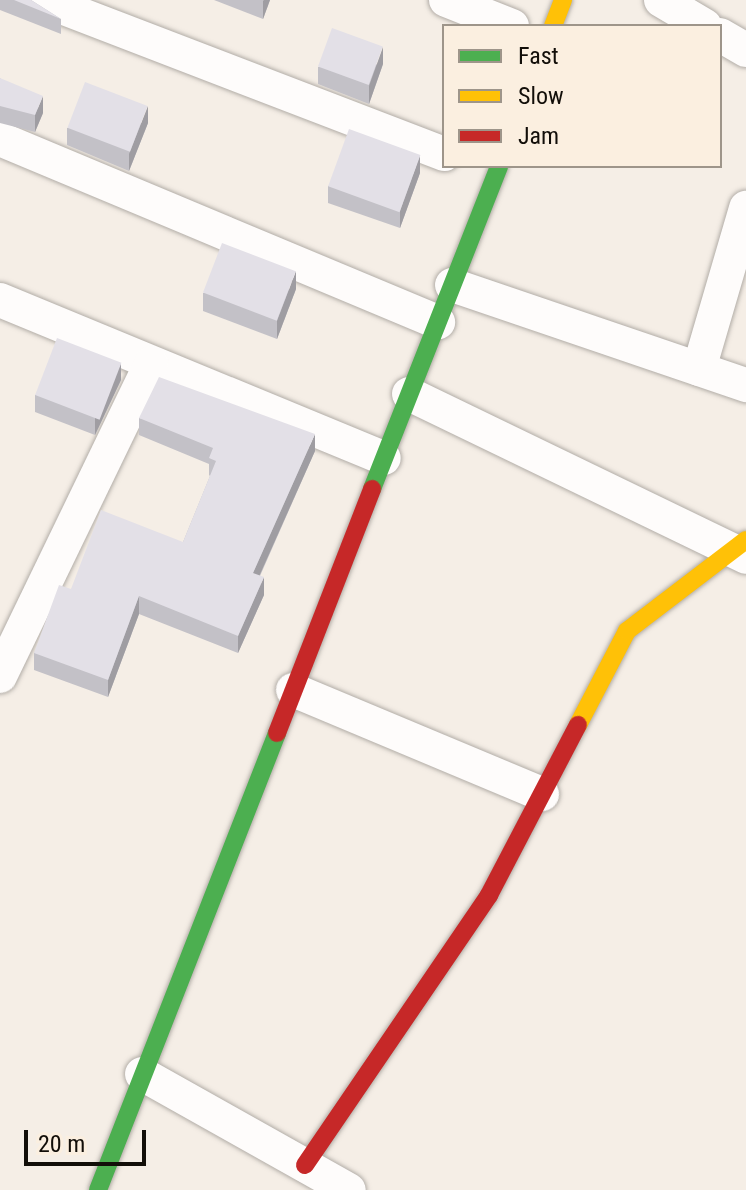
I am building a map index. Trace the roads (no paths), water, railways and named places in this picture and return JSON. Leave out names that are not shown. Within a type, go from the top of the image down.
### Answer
[{"type":"street","points":[[43,0],[442,153]]},
{"type":"street","points":[[446,0],[507,24]]},
{"type":"street","points":[[554,24],[563,0]]},
{"type":"street","points":[[661,0],[702,24]]},
{"type":"street","points":[[722,36],[746,50]]},
{"type":"street","points":[[0,139],[438,322]]},
{"type":"street","points":[[98,1190],[438,322],[490,169]]},
{"type":"street","points":[[699,369],[746,208]]},
{"type":"street","points":[[452,285],[746,385]]},
{"type":"street","points":[[0,300],[384,458]]},
{"type":"street","points":[[0,676],[151,364]]},
{"type":"street","points":[[409,394],[743,550]]},
{"type":"street","points":[[305,1165],[489,895],[627,631],[664,597],[743,550]]},
{"type":"street","points":[[293,690],[542,794]]},
{"type":"street","points":[[142,1074],[349,1190]]}]
